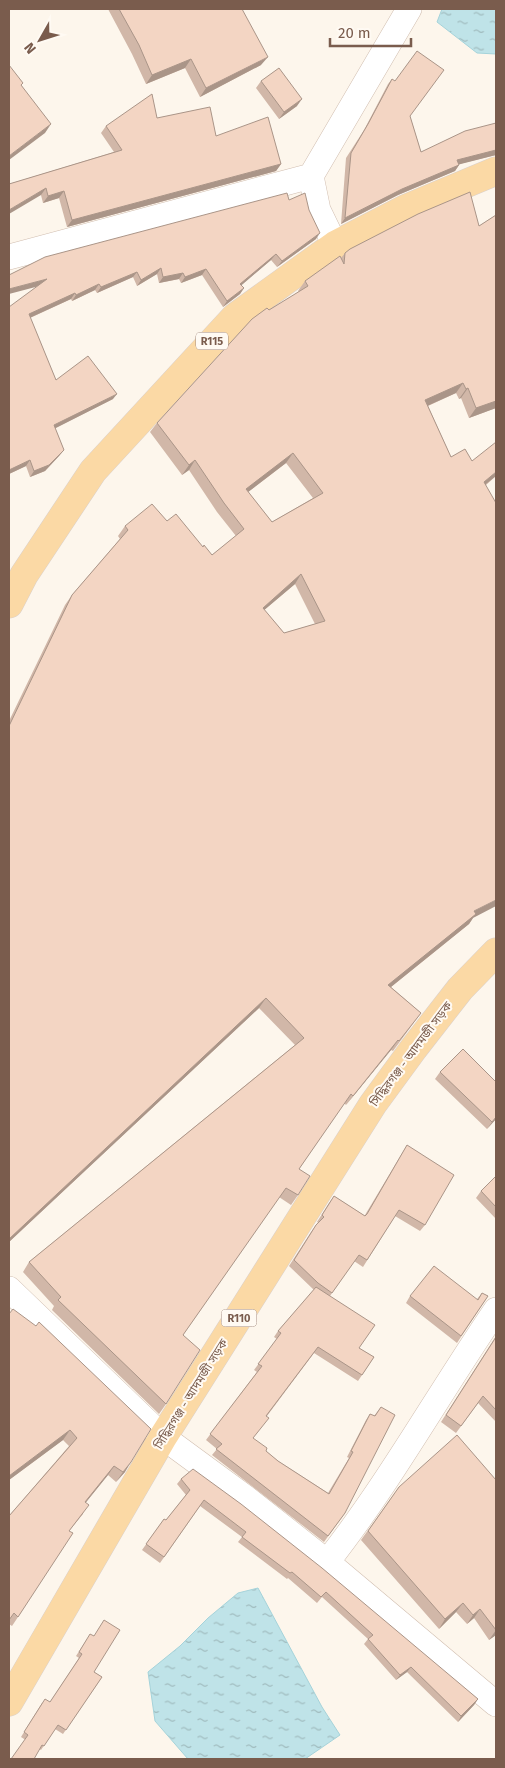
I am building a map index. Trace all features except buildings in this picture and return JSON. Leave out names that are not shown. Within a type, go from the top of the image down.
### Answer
[{"type":"main road","name":"R115","points":[[9,604],[24,574],[93,471],[235,317],[335,245],[411,206],[496,171]]},
{"type":"main road","name":"সিদ্ধিরগঞ্জ - আদমজী সড়ক","points":[[9,1702],[163,1437],[373,1104],[460,989],[496,952]]},
{"type":"street","points":[[335,245],[318,210],[311,176],[409,9]]},
{"type":"street","points":[[9,257],[311,176]]},
{"type":"street","points":[[9,1289],[163,1437],[246,1498],[327,1562],[496,1704]]},
{"type":"street","points":[[327,1562],[350,1534],[398,1463],[496,1310]]},
{"type":"water","points":[[442,9],[496,9],[496,54],[477,53],[437,22]]},
{"type":"water","points":[[258,1588],[322,1707],[340,1735],[305,1759],[188,1759],[155,1721],[148,1672],[180,1646],[208,1618],[238,1593]]}]
